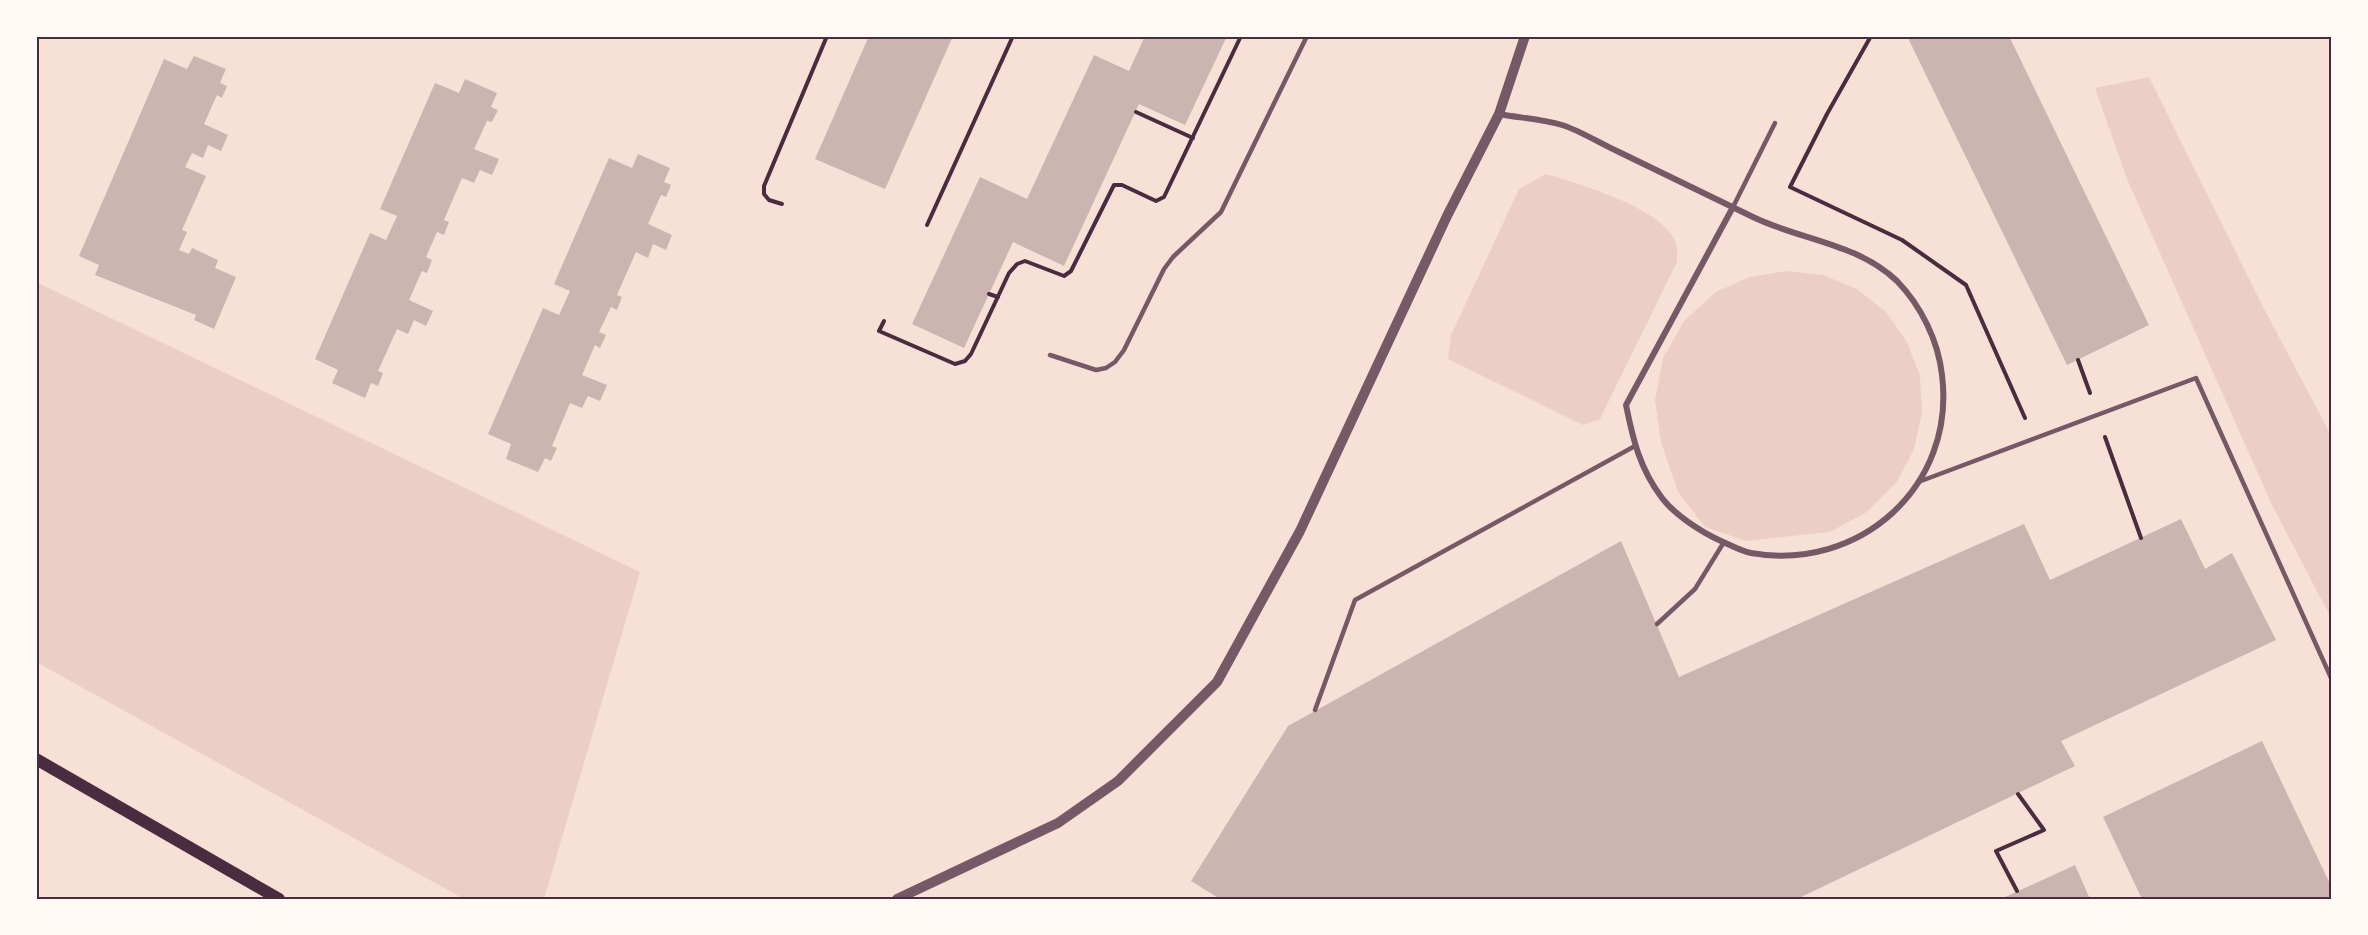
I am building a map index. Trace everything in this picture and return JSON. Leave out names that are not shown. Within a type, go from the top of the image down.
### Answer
[{"type":"main road","points":[[36,759],[279,899]]},
{"type":"street","points":[[897,899],[1058,823],[1118,781],[1217,682],[1300,531],[1447,216],[1499,114],[1525,36]]},
{"type":"street","points":[[1499,114],[1564,125],[1733,207],[1775,228],[1861,256],[1896,281],[1923,315],[1940,356],[1945,398],[1939,441],[1921,481],[1893,515],[1850,543],[1800,556],[1749,552],[1724,542],[1701,532],[1662,499],[1637,455],[1626,405],[1733,207]]},
{"type":"lane","points":[[1050,355],[1096,370],[1106,368],[1115,362],[1124,350],[1164,269],[1173,256],[1221,212],[1307,36]]},
{"type":"lane","points":[[1733,207],[1774,123]]},
{"type":"lane","points":[[1921,481],[2196,378],[2332,680]]},
{"type":"lane","points":[[1315,710],[1355,600],[1635,446]]},
{"type":"lane","points":[[1657,624],[1695,590],[1724,542]]},
{"type":"path","points":[[782,204],[769,200],[764,194],[764,186],[827,36]]},
{"type":"path","points":[[927,225],[1013,36]]},
{"type":"path","points":[[884,321],[879,331],[955,364],[964,361],[971,354],[1009,273],[1017,264],[1025,261],[1064,276],[1071,272],[1114,185],[1122,184],[1156,201],[1164,197],[1241,36]]},
{"type":"path","points":[[1871,36],[1827,114],[1790,187],[1902,240],[1966,285],[2034,439]]},
{"type":"path","points":[[1136,112],[1193,138]]},
{"type":"path","points":[[988,294],[998,297]]},
{"type":"path","points":[[2078,360],[2094,404]]},
{"type":"path","points":[[2102,427],[2141,538]]},
{"type":"path","points":[[2017,891],[1996,851],[2044,830],[2018,794]]},
{"type":"shaded area","points":[[2149,77],[2261,303],[2332,437],[2332,620],[2272,505],[2127,179],[2095,88]]},
{"type":"shaded area","points":[[1546,174],[1598,191],[1638,208],[1668,230],[1677,247],[1677,262],[1600,419],[1583,425],[1448,359],[1451,335],[1519,189]]},
{"type":"shaded area","points":[[1786,271],[1823,275],[1857,289],[1886,312],[1907,342],[1920,376],[1922,413],[1914,449],[1897,482],[1867,512],[1830,532],[1746,541],[1705,527],[1678,492],[1661,442],[1655,400],[1663,358],[1684,321],[1716,292],[1749,277]]},
{"type":"shaded area","points":[[36,282],[640,572],[544,899],[464,899],[36,662]]},
{"type":"building","points":[[869,36],[953,36],[885,189],[815,159]]},
{"type":"building","points":[[1145,36],[1227,36],[1185,125],[1139,104],[1064,266],[1013,242],[964,348],[912,324],[980,177],[1027,199],[1094,55],[1129,71]]},
{"type":"building","points":[[1907,36],[2009,36],[2149,325],[2067,365]]},
{"type":"building","points":[[194,56],[226,69],[220,83],[227,86],[222,98],[217,95],[204,124],[228,135],[221,151],[208,145],[203,158],[192,153],[185,167],[206,176],[182,230],[187,232],[179,250],[189,254],[192,248],[218,260],[215,268],[236,277],[214,329],[194,320],[196,315],[95,275],[99,265],[79,256],[164,59],[187,69]]},
{"type":"building","points":[[465,79],[497,93],[491,107],[498,110],[492,122],[487,121],[474,149],[499,159],[492,175],[480,170],[474,183],[462,178],[444,220],[449,222],[444,235],[437,232],[426,257],[432,260],[427,273],[422,271],[409,300],[433,311],[426,326],[414,320],[408,334],[397,329],[378,371],[383,373],[378,386],[371,383],[365,398],[332,383],[338,370],[315,359],[370,233],[386,240],[397,216],[380,209],[435,83],[459,93]]},
{"type":"building","points":[[638,154],[670,168],[664,182],[671,185],[666,197],[661,195],[648,224],[672,235],[666,250],[653,244],[648,258],[636,252],[617,295],[622,297],[617,310],[611,307],[599,332],[606,335],[600,348],[595,345],[582,375],[607,385],[600,401],[588,396],[582,408],[570,403],[552,446],[557,448],[551,461],[545,458],[538,472],[506,459],[511,444],[488,434],[543,308],[559,315],[570,291],[554,284],[609,158],[632,168]]},
{"type":"building","points":[[2181,519],[2205,569],[2232,553],[2276,640],[2061,741],[2075,766],[1797,899],[1220,899],[1191,881],[1288,726],[1621,541],[1679,677],[2024,524],[2050,580]]},
{"type":"building","points":[[2262,741],[2332,888],[2332,899],[2142,899],[2103,817]]},
{"type":"building","points":[[2075,865],[2090,899],[2001,899]]}]
